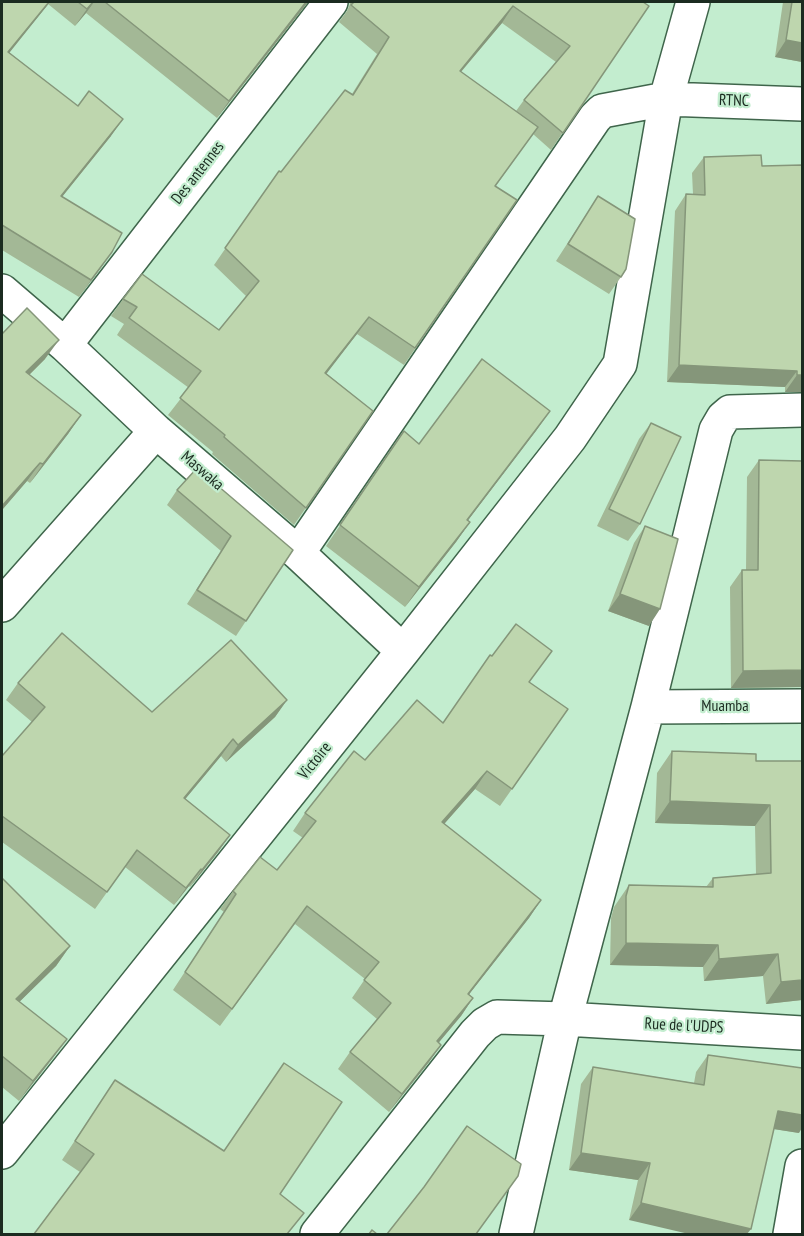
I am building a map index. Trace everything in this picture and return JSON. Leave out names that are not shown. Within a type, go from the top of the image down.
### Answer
[{"type":"street","name":"Des antennes","points":[[65,345],[331,2]]},
{"type":"street","points":[[666,99],[693,2]]},
{"type":"street","name":"RTNC","points":[[298,553],[595,118],[602,111],[666,99],[802,104]]},
{"type":"street","name":"Victoire","points":[[2,1152],[403,651],[570,438],[620,364],[666,99]]},
{"type":"street","name":"Maswaka","points":[[2,291],[65,345],[156,431],[298,553],[403,651]]},
{"type":"street","points":[[516,1234],[565,1019],[648,707],[716,430],[723,418],[730,412],[802,410]]},
{"type":"street","points":[[2,604],[156,431]]},
{"type":"street","name":"Muamba","points":[[648,707],[802,706]]},
{"type":"street","name":"Rue de l'UDPS","points":[[317,1234],[485,1024],[497,1017],[802,1033]]},
{"type":"street","points":[[790,1234],[802,1166]]},
{"type":"building","points":[[2,2],[49,2],[8,52],[78,106],[89,91],[123,119],[61,196],[122,233],[112,252],[91,280],[2,225]]},
{"type":"building","points":[[78,2],[93,2],[87,9]]},
{"type":"building","points":[[105,2],[306,2],[229,101]]},
{"type":"building","points":[[354,2],[643,2],[649,6],[563,133],[524,100],[570,46],[513,6],[460,71],[538,127],[495,186],[517,200],[415,348],[369,317],[325,373],[373,411],[306,508],[180,398],[201,371],[129,318],[137,307],[123,299],[142,274],[219,330],[259,281],[225,248],[279,171],[281,172],[345,90],[353,95],[389,37],[351,5]]},
{"type":"building","points":[[792,2],[802,2],[802,43],[786,40]]},
{"type":"building","points":[[761,155],[762,166],[802,165],[802,375],[797,375],[797,371],[679,365],[686,194],[705,195],[704,157]]},
{"type":"building","points":[[598,196],[635,219],[626,269],[621,277],[568,244]]},
{"type":"building","points":[[27,308],[59,340],[26,372],[81,415],[43,464],[40,463],[2,506],[2,334]]},
{"type":"building","points":[[482,359],[550,411],[467,520],[470,522],[419,587],[340,525],[404,431],[419,444]]},
{"type":"building","points":[[651,423],[681,437],[640,524],[609,509]]},
{"type":"building","points":[[759,460],[802,461],[802,670],[743,671],[742,570],[758,570]]},
{"type":"building","points":[[197,468],[293,550],[246,621],[197,590],[231,536],[177,490]]},
{"type":"building","points":[[645,526],[678,539],[660,609],[620,594]]},
{"type":"building","points":[[516,624],[552,651],[529,682],[568,709],[512,789],[487,771],[442,822],[541,900],[468,994],[473,998],[437,1041],[441,1045],[402,1094],[350,1052],[391,1003],[364,980],[379,962],[307,906],[232,1009],[185,972],[236,894],[233,891],[260,857],[277,870],[316,821],[305,813],[354,751],[365,760],[417,700],[443,723],[490,655],[492,656]]},
{"type":"building","points":[[62,633],[152,712],[231,640],[287,700],[238,745],[233,739],[184,798],[230,835],[186,888],[137,850],[107,892],[2,816],[2,756],[45,707],[18,683]]},
{"type":"building","points":[[672,751],[756,754],[756,761],[802,761],[802,980],[781,982],[778,954],[719,959],[718,945],[626,943],[626,896],[629,885],[713,887],[713,878],[771,873],[770,805],[670,801]]},
{"type":"building","points":[[2,878],[70,946],[16,999],[67,1039],[33,1081],[2,1056]]},
{"type":"building","points":[[708,1055],[802,1068],[802,1115],[778,1111],[751,1229],[641,1203],[650,1163],[581,1153],[593,1067],[704,1085]]},
{"type":"building","points":[[284,1063],[342,1102],[280,1194],[304,1213],[287,1234],[34,1234],[94,1154],[75,1141],[115,1080],[224,1151]]},
{"type":"building","points":[[467,1126],[521,1164],[518,1176],[476,1234],[387,1234],[424,1187]]}]
